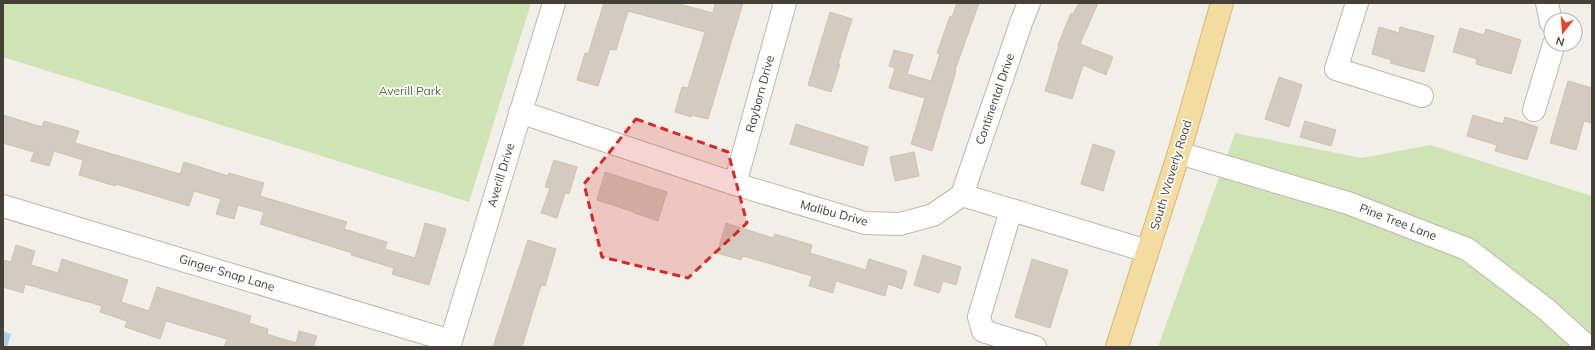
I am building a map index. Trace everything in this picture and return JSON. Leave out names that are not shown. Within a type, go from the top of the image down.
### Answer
[{"type":"main road","name":"South Waverly Road","points":[[1117,347],[1179,153],[1222,3]]},
{"type":"street","name":"Averill Drive","points":[[450,344],[554,3]]},
{"type":"street","name":"Rayborn Drive","points":[[735,184],[785,3]]},
{"type":"street","name":"Continental Drive","points":[[962,195],[1029,3]]},
{"type":"street","points":[[1357,3],[1336,69],[1422,96]]},
{"type":"street","points":[[1534,110],[1552,52]]},
{"type":"street","name":"Malibu Drive","points":[[520,112],[735,184],[865,223],[900,224],[932,215],[962,195]]},
{"type":"street","name":"Pine Tree Lane","points":[[1179,153],[1348,203],[1467,249],[1546,309],[1588,347]]},
{"type":"street","points":[[962,195],[1147,251]]},
{"type":"street","name":"Ginger Snap Lane","points":[[3,206],[450,344]]},
{"type":"street","points":[[1011,210],[979,317],[983,331],[1035,347]]},
{"type":"highlighted area","points":[[636,119],[728,152],[747,223],[688,278],[602,257],[584,184]]},
{"type":"green space","name":"Averill Park","points":[[3,3],[531,3],[469,202],[3,57]]},
{"type":"green space","points":[[1235,133],[1362,158],[1430,145],[1592,196],[1592,347],[1158,347]]},
{"type":"water","points":[[3,331],[11,334],[7,347],[3,346]]},
{"type":"building","points":[[604,3],[676,3],[713,13],[715,3],[743,3],[708,119],[691,115],[691,117],[675,112],[682,87],[688,88],[705,32],[628,11],[616,50],[610,49],[598,86],[577,80],[585,53],[588,54]]},
{"type":"building","points":[[957,3],[979,3],[955,70],[956,71],[932,151],[911,144],[925,98],[889,88],[895,68],[889,66],[894,50],[913,55],[907,74],[931,81],[940,54],[937,53],[950,16],[952,17]]},
{"type":"building","points":[[1079,3],[1098,3],[1080,44],[1113,57],[1106,75],[1083,65],[1072,99],[1045,91],[1058,45],[1071,13],[1073,14]]},
{"type":"building","points":[[830,12],[852,19],[831,92],[808,85]]},
{"type":"building","points":[[1379,27],[1399,33],[1400,27],[1434,36],[1424,72],[1390,63],[1391,60],[1372,54]]},
{"type":"building","points":[[1460,28],[1484,35],[1486,29],[1521,40],[1511,74],[1476,64],[1477,59],[1453,52]]},
{"type":"building","points":[[1279,77],[1302,85],[1289,127],[1265,119]]},
{"type":"building","points":[[1568,81],[1592,88],[1592,123],[1584,121],[1576,150],[1550,143]]},
{"type":"building","points":[[3,115],[42,127],[44,121],[79,131],[75,143],[180,174],[184,162],[228,176],[229,173],[264,183],[260,196],[347,222],[344,229],[387,242],[385,249],[415,258],[425,223],[446,229],[429,285],[392,274],[394,268],[260,224],[264,212],[238,205],[234,219],[216,214],[221,199],[194,191],[189,206],[116,184],[115,186],[79,175],[83,160],[54,151],[49,166],[31,161],[34,152],[3,143]]},
{"type":"building","points":[[1473,115],[1503,124],[1505,117],[1538,127],[1527,160],[1495,151],[1497,145],[1467,136]]},
{"type":"building","points":[[1305,121],[1336,130],[1331,146],[1300,137]]},
{"type":"building","points":[[796,124],[868,147],[863,166],[790,144]]},
{"type":"building","points":[[1093,144],[1115,151],[1103,191],[1081,184]]},
{"type":"building","points":[[914,152],[919,176],[895,181],[890,157]]},
{"type":"building","points":[[554,160],[577,167],[569,194],[565,193],[557,218],[541,213],[550,188],[545,187]]},
{"type":"building","points":[[605,172],[667,192],[658,221],[597,200]]},
{"type":"building","points":[[726,223],[773,238],[775,234],[812,245],[810,253],[866,270],[869,259],[907,271],[902,289],[888,284],[885,296],[836,281],[833,293],[809,286],[812,276],[743,256],[741,260],[717,253]]},
{"type":"building","points":[[528,240],[556,249],[545,286],[541,285],[522,347],[493,347]]},
{"type":"building","points":[[16,245],[35,251],[31,265],[58,273],[62,259],[128,280],[121,302],[149,311],[157,287],[251,316],[249,323],[268,329],[267,334],[296,343],[299,331],[317,336],[313,347],[224,347],[227,339],[166,321],[160,339],[125,327],[127,321],[100,312],[102,306],[25,284],[23,293],[3,287],[3,260],[11,262]]},
{"type":"building","points":[[923,255],[961,267],[956,285],[943,281],[939,293],[914,285]]},
{"type":"building","points":[[1032,259],[1068,270],[1050,328],[1015,317]]}]
